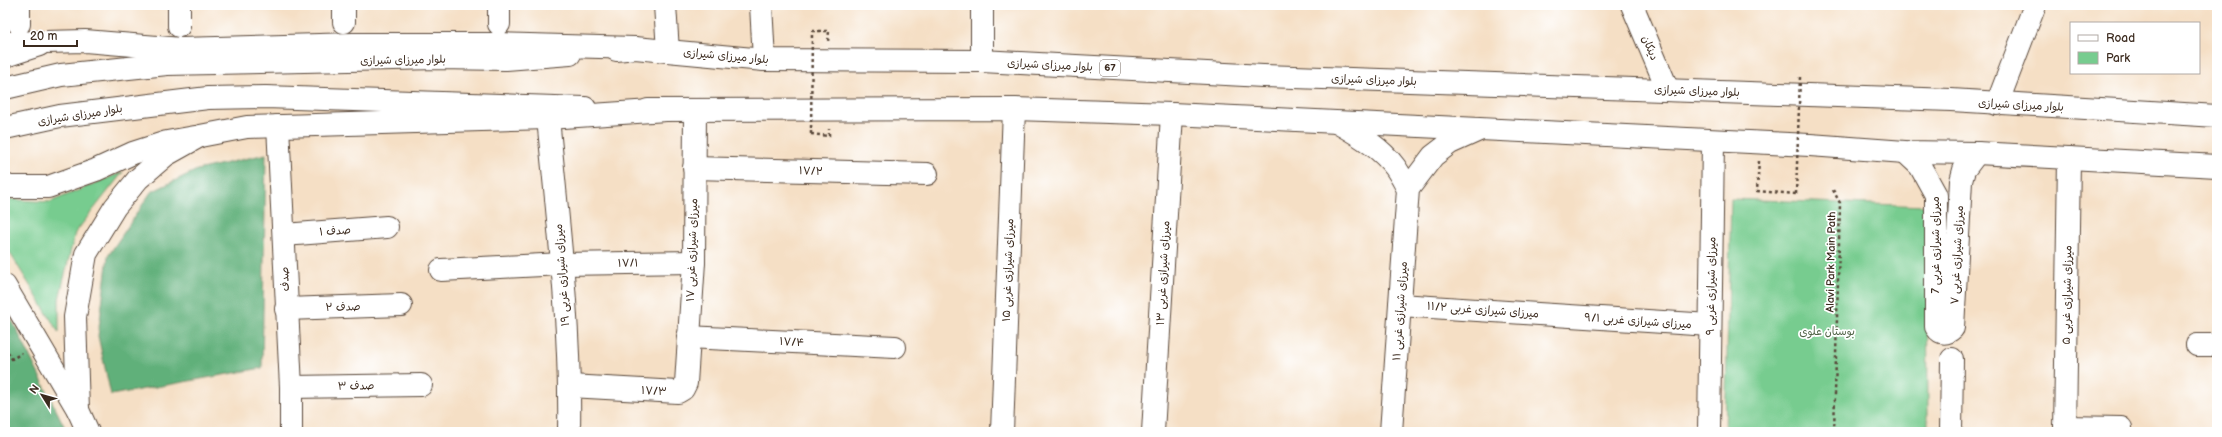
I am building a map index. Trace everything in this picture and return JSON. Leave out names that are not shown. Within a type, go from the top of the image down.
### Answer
[{"type":"main road","points":[[665,5],[668,51]]},
{"type":"main road","points":[[761,5],[764,60]]},
{"type":"main road","points":[[982,5],[982,61]]},
{"type":"main road","name":"دینکان","points":[[1632,5],[1668,90]]},
{"type":"main road","points":[[1997,104],[2035,5]]},
{"type":"main road","points":[[5,43],[85,41],[181,49],[361,44],[498,44],[635,48]]},
{"type":"main road","points":[[5,56],[22,49],[52,42]]},
{"type":"main road","name":"بلوار میرزای شیرازی","points":[[5,88],[61,76],[167,64],[437,58],[506,59],[635,48],[764,60],[982,61],[1263,76],[1668,90],[1997,104],[2217,116]]},
{"type":"main road","name":"بلوار میرزای شیرازی","points":[[5,128],[60,116],[208,98],[274,97],[666,110],[1014,109],[1172,114],[1760,143],[1905,152],[1977,152],[2217,166]]},
{"type":"main road","name":"۱۵ میرزای شیرازی غربی","points":[[1002,432],[1014,109]]},
{"type":"main road","points":[[5,184],[10,187],[48,187],[96,170],[133,153],[167,142],[247,127],[548,118],[666,110]]},
{"type":"main road","name":"۱۷ میرزای شیرازی غربی","points":[[683,389],[686,383],[694,262],[694,110]]},
{"type":"main road","name":"۱۳ میرزای شیرازی غربی","points":[[1153,432],[1172,114]]},
{"type":"main road","name":"۱۹ میرزای شیرازی غربی","points":[[548,118],[562,264],[570,386],[569,432]]},
{"type":"main road","points":[[1338,123],[1361,136],[1383,155],[1395,167],[1408,189],[1433,156],[1450,143],[1479,130]]},
{"type":"main road","name":"صدف","points":[[278,126],[291,387],[291,432]]},
{"type":"main road","points":[[78,410],[75,317],[86,254],[93,242],[115,207],[138,179],[166,155],[200,136],[247,127]]},
{"type":"main road","name":"میرزای شیرازی غربی ۹","points":[[1709,432],[1713,141]]},
{"type":"main road","name":"میرزای شیرازی غربی 7","points":[[1905,152],[1920,166],[1936,196],[1936,327],[1938,332],[1944,333],[1948,333],[1953,328]]},
{"type":"main road","name":"۷ میرزای شیرازی غربی","points":[[1953,328],[1961,181],[1964,170],[1977,152]]},
{"type":"main road","name":"۵ میرزای شیرازی غربی","points":[[2065,429],[2069,158]]},
{"type":"main road","name":"۱۷/۲","points":[[694,168],[927,174]]},
{"type":"main road","name":"میرزای شیرازی غربی ۱۱","points":[[1391,432],[1408,189]]},
{"type":"main road","name":"۱ صدف","points":[[284,235],[387,227]]},
{"type":"main road","name":"۱۷/۱","points":[[441,270],[562,264],[694,262]]},
{"type":"main road","points":[[5,286],[78,410],[88,432]]},
{"type":"main road","name":"۲ صدف","points":[[286,309],[401,305]]},
{"type":"main road","name":"میرزای شیرازی غربی ۱۱/۲","points":[[1400,305],[1566,316]]},
{"type":"main road","name":"میرزای شیرازی غربی ۹/۱","points":[[1566,316],[1710,325]]},
{"type":"main road","name":"۱۷/۴","points":[[688,337],[895,347]]},
{"type":"main road","points":[[1951,432],[1952,359]]},
{"type":"main road","name":"صدف ۳","points":[[291,387],[421,385]]},
{"type":"main road","name":"۱۷/۳","points":[[570,386],[678,392],[683,389]]},
{"type":"main road","points":[[2065,429],[2121,428]]},
{"type":"path","points":[[829,31],[812,31],[811,134],[829,136]]},
{"type":"path","points":[[1760,143],[1757,191],[1796,194],[1800,77]]},
{"type":"path","name":"Alavi Park Main Path","points":[[1833,190],[1840,203],[1834,432]]},
{"type":"green space","points":[[266,154],[262,368],[111,395],[98,336],[108,256],[151,192],[197,170]]},
{"type":"green space","points":[[123,172],[75,233],[59,299],[59,333],[5,245],[5,199],[50,202]]},
{"type":"green space","name":"بوستان علوی","points":[[1731,199],[1927,206],[1928,432],[1725,432]]},
{"type":"green space","points":[[5,310],[14,324],[67,432],[5,432]]}]
